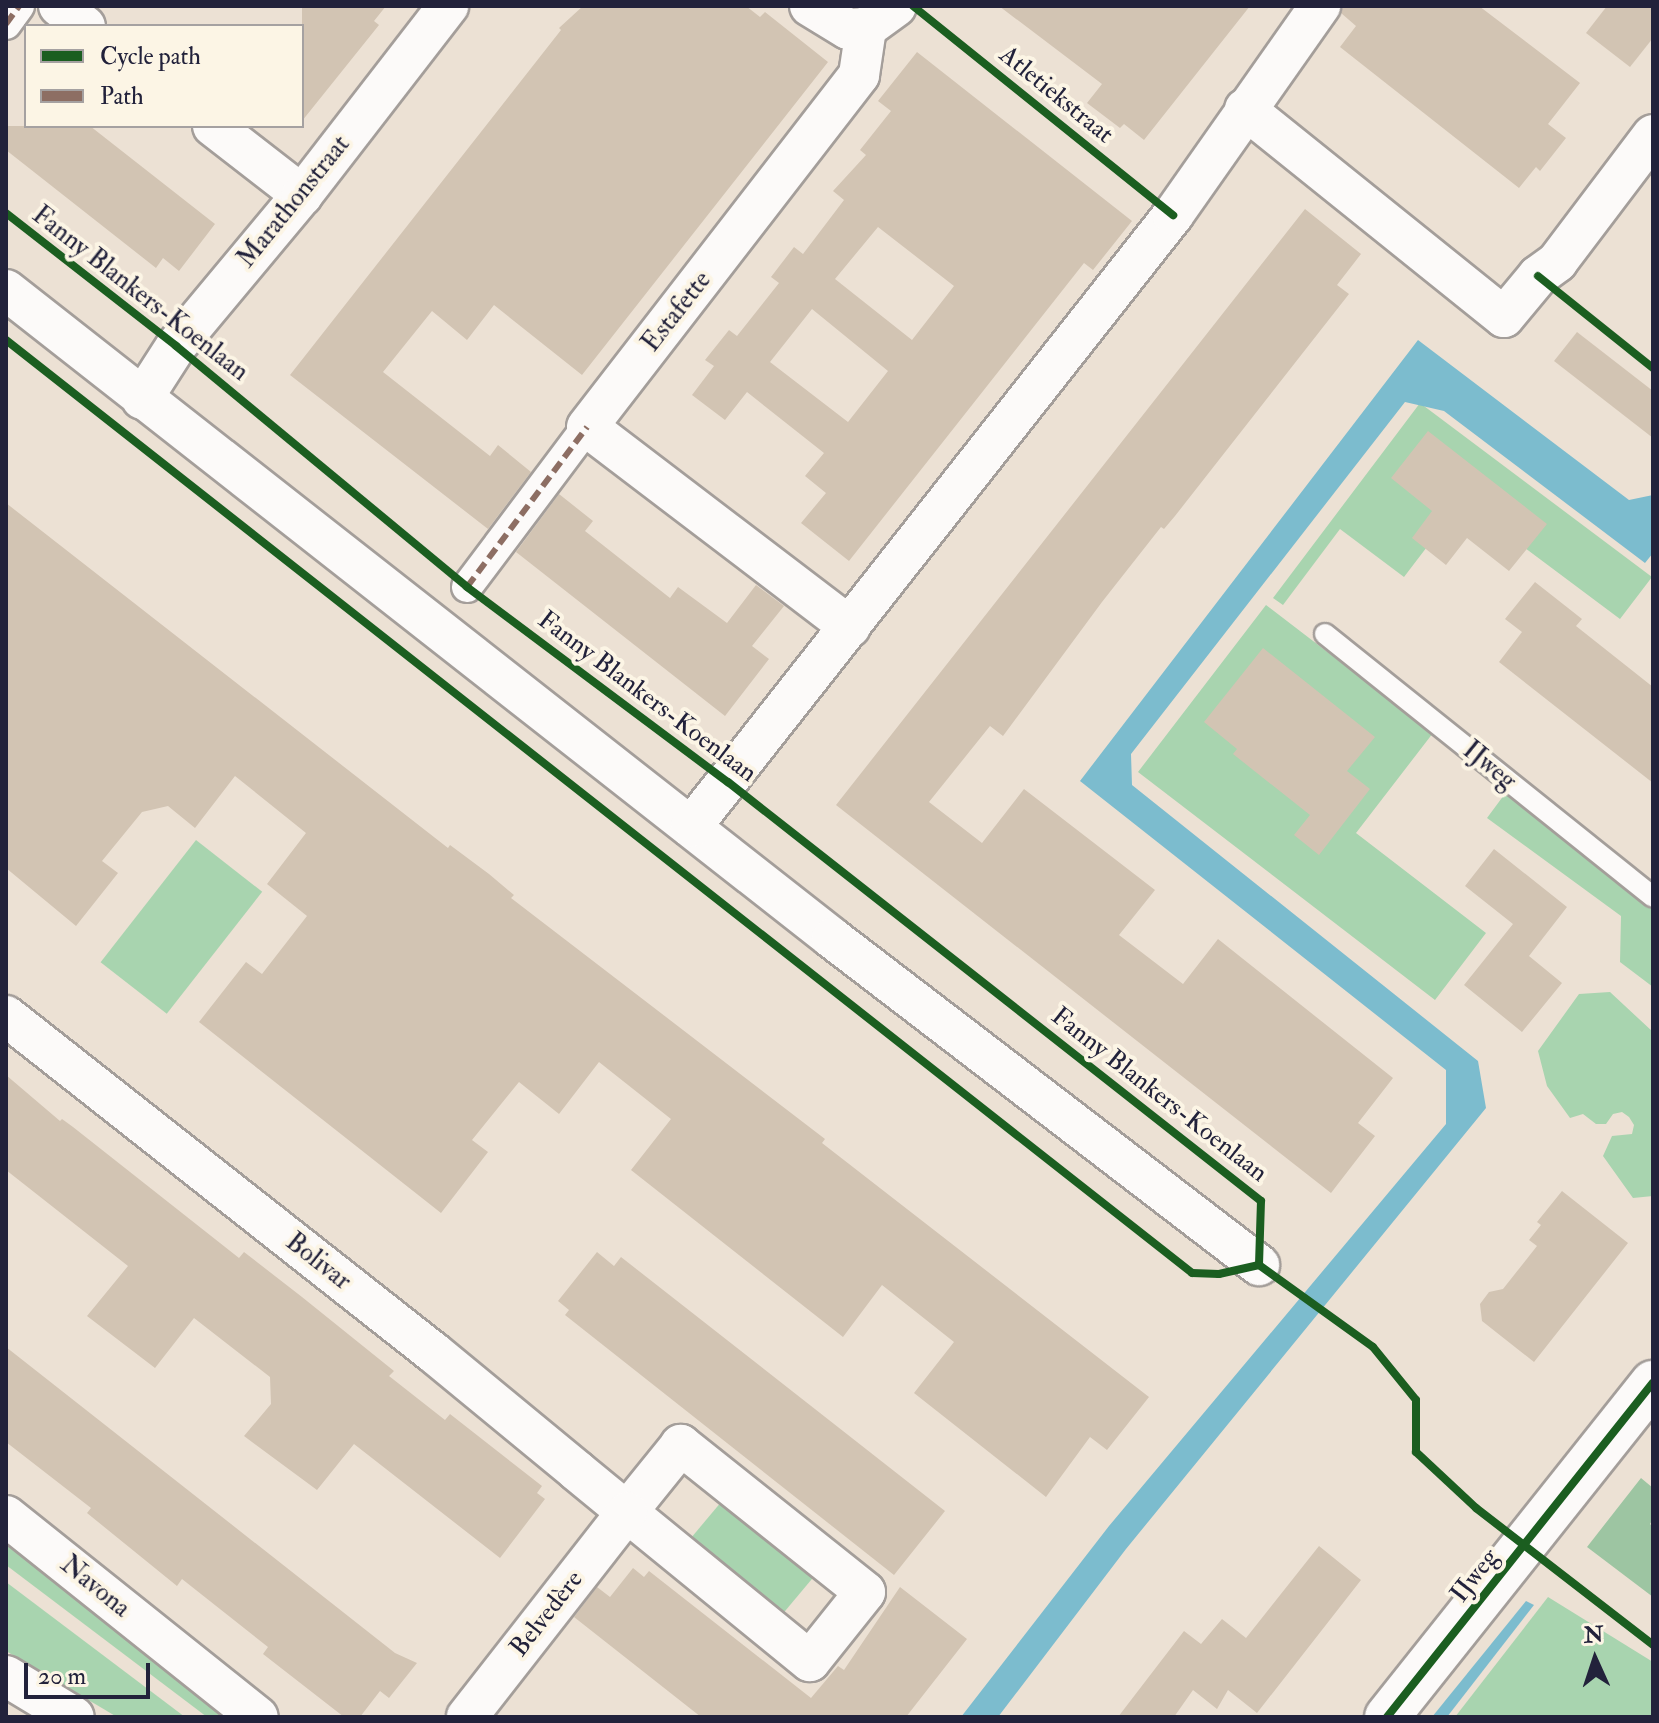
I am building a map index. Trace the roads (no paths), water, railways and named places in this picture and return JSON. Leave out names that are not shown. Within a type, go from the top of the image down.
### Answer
[{"type":"street","points":[[6,24],[19,6]]},
{"type":"street","points":[[59,6],[82,24]]},
{"type":"street","name":"Marathonstraat","points":[[142,399],[176,346],[302,195],[448,6]]},
{"type":"street","points":[[810,6],[848,29],[881,17]]},
{"type":"street","points":[[691,827],[1173,215],[1320,6]]},
{"type":"street","name":"Estafette","points":[[467,587],[859,75],[881,17]]},
{"type":"street","points":[[1245,109],[1504,317],[1538,276],[1557,262],[1653,135]]},
{"type":"street","points":[[216,128],[302,195]]},
{"type":"street","points":[[6,290],[691,827],[1259,1265]]},
{"type":"street","points":[[587,427],[850,627]]},
{"type":"street","name":"Bolivar","points":[[6,1016],[434,1353],[627,1512],[810,1661],[865,1592],[681,1445],[627,1512]]},
{"type":"street","name":"IJweg","points":[[1387,1717],[1653,1383]]},
{"type":"street","name":"Belvedère","points":[[467,1717],[627,1512]]},
{"type":"street","name":"Navona","points":[[6,1516],[258,1717]]},
{"type":"street","points":[[6,1676],[74,1717]]},
{"type":"lane","name":"IJweg","points":[[1325,634],[1653,897]]},
{"type":"water","points":[[1418,340],[1629,500],[1653,495],[1653,553],[1645,563],[1444,411],[1405,402],[1131,754],[1132,785],[1478,1061],[1486,1108],[1126,1549],[998,1717],[961,1717],[1109,1526],[1446,1124],[1446,1070],[1080,781]]},
{"type":"water","points":[[1526,1601],[1534,1605],[1447,1717],[1432,1717]]}]
